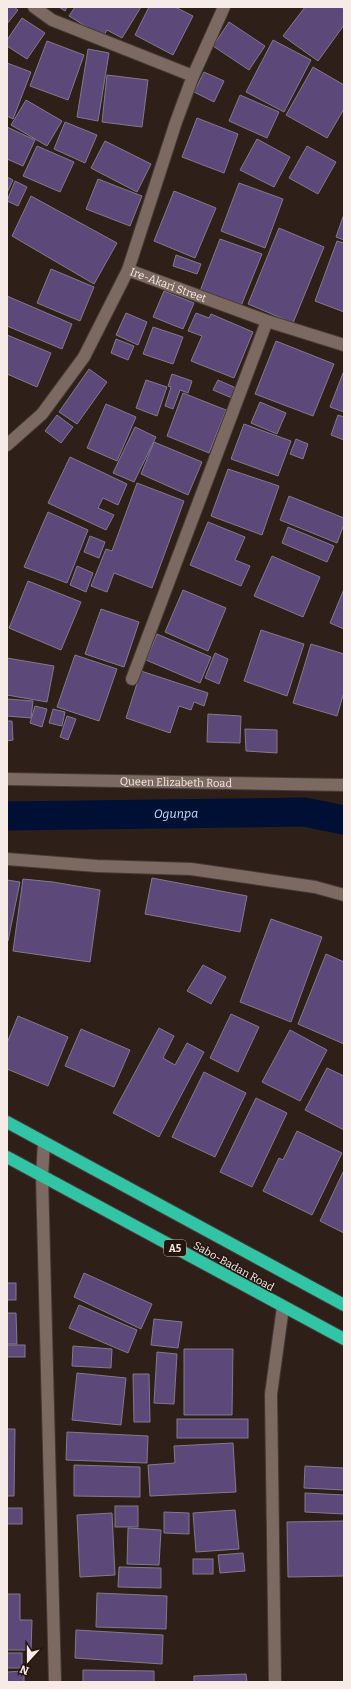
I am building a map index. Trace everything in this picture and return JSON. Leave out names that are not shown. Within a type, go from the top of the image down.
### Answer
[{"type":"highway","name":"Sabo-Badan Road","points":[[7,1122],[344,1305]]},
{"type":"highway","name":"Sabo-Badan Road","points":[[7,1157],[344,1339]]},
{"type":"street","points":[[34,7],[52,20],[192,76]]},
{"type":"street","points":[[128,270],[192,76],[224,7]]},
{"type":"street","name":"Ire-Akari Street","points":[[7,445],[42,414],[84,357],[128,270],[267,321],[344,345]]},
{"type":"street","points":[[132,679],[267,321]]},
{"type":"street","name":"Queen Elizabeth Road","points":[[7,779],[344,785]]},
{"type":"street","points":[[7,859],[96,866],[191,869],[315,887],[344,895]]},
{"type":"street","points":[[44,1143],[42,1176],[55,1682]]},
{"type":"street","points":[[275,1682],[271,1394],[283,1307]]},
{"type":"building","points":[[7,7],[14,7],[18,10],[7,24]]},
{"type":"building","points":[[59,7],[67,7],[65,11]]},
{"type":"building","points":[[75,7],[141,7],[122,38],[107,30],[103,37],[69,16]]},
{"type":"building","points":[[149,7],[175,7],[193,16],[173,55],[135,35]]},
{"type":"building","points":[[305,7],[341,7],[344,9],[344,25],[318,61],[283,36]]},
{"type":"building","points":[[22,18],[45,33],[27,59],[7,46],[7,40]]},
{"type":"building","points":[[229,22],[265,46],[249,70],[213,46]]},
{"type":"building","points":[[273,40],[311,60],[284,112],[246,92]]},
{"type":"building","points":[[47,41],[84,55],[68,100],[30,86]]},
{"type":"building","points":[[88,49],[109,53],[98,121],[77,117]]},
{"type":"building","points":[[7,63],[31,72],[13,119],[7,116]]},
{"type":"building","points":[[313,67],[344,85],[344,109],[327,138],[286,115]]},
{"type":"building","points":[[204,72],[224,81],[214,102],[194,92]]},
{"type":"building","points":[[107,75],[148,80],[142,127],[102,122]]},
{"type":"building","points":[[240,95],[279,112],[267,138],[229,121]]},
{"type":"building","points":[[26,100],[62,121],[47,146],[11,125]]},
{"type":"building","points":[[197,118],[238,134],[224,173],[182,157]]},
{"type":"building","points":[[65,122],[97,135],[85,163],[54,149]]},
{"type":"building","points":[[7,127],[35,140],[23,166],[7,159]]},
{"type":"building","points":[[257,139],[290,157],[274,187],[240,170]]},
{"type":"building","points":[[105,141],[151,164],[137,192],[91,168]]},
{"type":"building","points":[[37,146],[74,162],[60,192],[23,176]]},
{"type":"building","points":[[307,146],[336,162],[318,194],[289,178]]},
{"type":"building","points":[[7,177],[13,180],[7,193]]},
{"type":"building","points":[[98,179],[142,196],[130,226],[86,209]]},
{"type":"building","points":[[15,181],[27,187],[18,206],[7,201]]},
{"type":"building","points":[[239,183],[283,199],[265,248],[221,231]]},
{"type":"building","points":[[174,191],[216,208],[195,258],[154,241]]},
{"type":"building","points":[[31,196],[117,243],[94,284],[12,236]]},
{"type":"building","points":[[344,214],[344,240],[336,237]]},
{"type":"building","points":[[279,228],[324,247],[293,323],[248,304]]},
{"type":"building","points":[[220,239],[262,254],[241,306],[200,291]]},
{"type":"building","points":[[337,241],[344,243],[344,312],[315,301]]},
{"type":"building","points":[[176,255],[201,264],[197,274],[173,266]]},
{"type":"building","points":[[51,269],[94,287],[80,321],[37,303]]},
{"type":"building","points":[[164,291],[194,303],[183,329],[153,317]]},
{"type":"building","points":[[7,296],[72,324],[62,349],[7,326]]},
{"type":"building","points":[[126,313],[147,322],[138,345],[116,335]]},
{"type":"building","points":[[196,313],[209,318],[211,314],[253,332],[234,378],[191,361],[202,336],[188,331]]},
{"type":"building","points":[[153,327],[183,337],[173,364],[143,354]]},
{"type":"building","points":[[7,335],[51,353],[37,387],[7,374]]},
{"type":"building","points":[[116,339],[134,346],[128,360],[111,353]]},
{"type":"building","points":[[276,341],[334,364],[313,416],[255,394]]},
{"type":"building","points":[[89,369],[107,382],[77,424],[59,412]]},
{"type":"building","points":[[344,373],[344,412],[330,407]]},
{"type":"building","points":[[172,374],[192,381],[188,393],[180,390],[173,409],[165,406],[171,387],[168,386]]},
{"type":"building","points":[[146,380],[167,387],[157,416],[136,408]]},
{"type":"building","points":[[218,380],[236,388],[232,398],[213,390]]},
{"type":"building","points":[[183,393],[226,410],[209,453],[167,436]]},
{"type":"building","points":[[260,402],[286,413],[277,434],[251,423]]},
{"type":"building","points":[[106,404],[136,417],[117,461],[87,448]]},
{"type":"building","points":[[57,415],[73,427],[61,443],[45,431]]},
{"type":"building","points":[[338,415],[344,417],[344,440],[331,435]]},
{"type":"building","points":[[244,424],[291,441],[278,476],[231,459]]},
{"type":"building","points":[[135,427],[156,437],[134,482],[113,473]]},
{"type":"building","points":[[296,439],[308,444],[303,459],[290,454]]},
{"type":"building","points":[[154,442],[202,462],[188,495],[141,474]]},
{"type":"building","points":[[70,457],[127,484],[118,505],[103,498],[98,508],[114,515],[106,530],[48,503]]},
{"type":"building","points":[[228,469],[279,486],[262,535],[211,516]]},
{"type":"building","points":[[137,483],[184,501],[152,588],[114,573],[107,592],[91,586],[106,549],[112,551]]},
{"type":"building","points":[[289,496],[344,518],[344,524],[337,543],[280,520]]},
{"type":"building","points":[[48,512],[88,530],[67,583],[24,567]]},
{"type":"building","points":[[208,522],[245,537],[235,560],[250,566],[241,586],[190,565]]},
{"type":"building","points":[[288,527],[334,546],[327,562],[282,543]]},
{"type":"building","points":[[90,536],[105,542],[99,558],[84,552]]},
{"type":"building","points":[[272,556],[320,577],[303,617],[254,596]]},
{"type":"building","points":[[77,566],[93,573],[86,592],[70,585]]},
{"type":"building","points":[[28,581],[81,602],[61,650],[9,628]]},
{"type":"building","points":[[344,589],[344,629],[330,623]]},
{"type":"building","points":[[183,590],[226,608],[208,651],[165,632]]},
{"type":"building","points":[[101,609],[139,622],[124,667],[85,654]]},
{"type":"building","points":[[261,630],[304,644],[287,696],[244,681]]},
{"type":"building","points":[[157,634],[211,657],[200,683],[146,660]]},
{"type":"building","points":[[311,644],[344,654],[344,692],[337,716],[293,703]]},
{"type":"building","points":[[215,653],[228,659],[219,684],[205,678]]},
{"type":"building","points":[[75,655],[117,669],[99,721],[57,707]]},
{"type":"building","points":[[7,658],[54,666],[47,702],[7,695]]},
{"type":"building","points":[[141,671],[208,693],[204,706],[194,702],[191,710],[179,706],[170,733],[126,718]]},
{"type":"building","points":[[7,699],[33,701],[31,718],[7,716]]},
{"type":"building","points":[[35,706],[47,709],[42,727],[30,723]]},
{"type":"building","points":[[53,709],[65,712],[62,726],[49,723]]},
{"type":"building","points":[[208,714],[241,716],[240,743],[207,742]]},
{"type":"building","points":[[67,716],[76,719],[68,740],[60,737]]},
{"type":"building","points":[[7,721],[12,721],[13,740],[7,741]]},
{"type":"building","points":[[245,729],[277,730],[277,753],[246,751]]},
{"type":"building","points":[[152,878],[247,896],[240,932],[145,914]]},
{"type":"building","points":[[23,879],[53,882],[100,890],[90,962],[13,951]]},
{"type":"building","points":[[7,880],[20,882],[8,941],[7,941]]},
{"type":"building","points":[[271,919],[322,937],[291,1022],[240,1002]]},
{"type":"building","points":[[326,954],[344,962],[344,1044],[298,1024]]},
{"type":"building","points":[[203,965],[226,977],[211,1004],[187,991]]},
{"type":"building","points":[[231,1014],[259,1027],[238,1072],[210,1058]]},
{"type":"building","points":[[18,1016],[68,1037],[48,1086],[7,1069],[7,1043]]},
{"type":"building","points":[[159,1028],[174,1036],[163,1058],[175,1065],[187,1043],[204,1052],[159,1137],[113,1113]]},
{"type":"building","points":[[81,1029],[130,1050],[114,1087],[65,1066]]},
{"type":"building","points":[[290,1030],[327,1050],[300,1101],[262,1082]]},
{"type":"building","points":[[327,1068],[344,1076],[344,1130],[305,1110]]},
{"type":"building","points":[[204,1072],[246,1093],[215,1157],[172,1137]]},
{"type":"building","points":[[256,1098],[287,1113],[252,1187],[220,1172]]},
{"type":"building","points":[[297,1131],[342,1153],[312,1215],[263,1191],[279,1158],[283,1160]]},
{"type":"building","points":[[344,1170],[344,1233],[320,1221]]},
{"type":"building","points":[[84,1273],[152,1304],[141,1329],[74,1297]]},
{"type":"building","points":[[7,1283],[16,1283],[16,1300],[7,1300]]},
{"type":"building","points":[[79,1305],[137,1330],[128,1353],[69,1328]]},
{"type":"building","points":[[7,1313],[16,1313],[17,1344],[7,1344]]},
{"type":"building","points":[[154,1319],[182,1322],[178,1348],[151,1345]]},
{"type":"building","points":[[7,1345],[25,1345],[25,1357],[7,1357]]},
{"type":"building","points":[[73,1346],[112,1349],[111,1368],[72,1366]]},
{"type":"building","points":[[184,1349],[233,1349],[232,1415],[184,1415]]},
{"type":"building","points":[[157,1352],[177,1354],[174,1404],[154,1403]]},
{"type":"building","points":[[77,1373],[126,1378],[121,1425],[72,1420]]},
{"type":"building","points":[[133,1374],[149,1374],[150,1422],[134,1422]]},
{"type":"building","points":[[177,1419],[248,1419],[248,1438],[177,1438]]},
{"type":"building","points":[[7,1429],[15,1429],[14,1496],[7,1496]]},
{"type":"building","points":[[67,1432],[148,1436],[147,1463],[66,1460]]},
{"type":"building","points":[[233,1443],[236,1492],[150,1496],[148,1465],[175,1463],[174,1446]]},
{"type":"building","points":[[74,1465],[140,1467],[140,1497],[74,1496]]},
{"type":"building","points":[[305,1466],[344,1468],[344,1490],[304,1488]]},
{"type":"building","points":[[305,1493],[344,1495],[344,1514],[305,1512]]},
{"type":"building","points":[[115,1506],[138,1506],[138,1527],[115,1527]]},
{"type":"building","points":[[7,1508],[22,1508],[22,1524],[7,1524]]},
{"type":"building","points":[[235,1510],[239,1549],[196,1552],[193,1513]]},
{"type":"building","points":[[164,1512],[189,1513],[189,1534],[164,1533]]},
{"type":"building","points":[[112,1513],[115,1575],[80,1577],[77,1515]]},
{"type":"building","points":[[344,1521],[344,1576],[288,1577],[287,1522]]},
{"type":"building","points":[[128,1528],[161,1530],[159,1565],[127,1564]]},
{"type":"building","points":[[243,1553],[245,1571],[220,1573],[218,1555]]},
{"type":"building","points":[[193,1559],[213,1559],[213,1574],[193,1574]]},
{"type":"building","points":[[119,1567],[161,1568],[161,1588],[118,1587]]},
{"type":"building","points":[[97,1593],[167,1596],[166,1629],[96,1627]]},
{"type":"building","points":[[7,1594],[20,1594],[20,1620],[32,1620],[31,1650],[7,1650]]},
{"type":"building","points":[[76,1630],[163,1635],[162,1664],[75,1658]]},
{"type":"building","points":[[7,1653],[22,1653],[22,1668],[7,1668]]},
{"type":"building","points":[[83,1670],[154,1671],[154,1682],[83,1682]]},
{"type":"building","points":[[24,1671],[24,1682],[7,1682],[7,1672]]},
{"type":"building","points":[[246,1674],[247,1682],[194,1682],[194,1676]]},
{"type":"waterway","name":"Ogunpa","points":[[7,816],[304,812],[344,820]]}]
